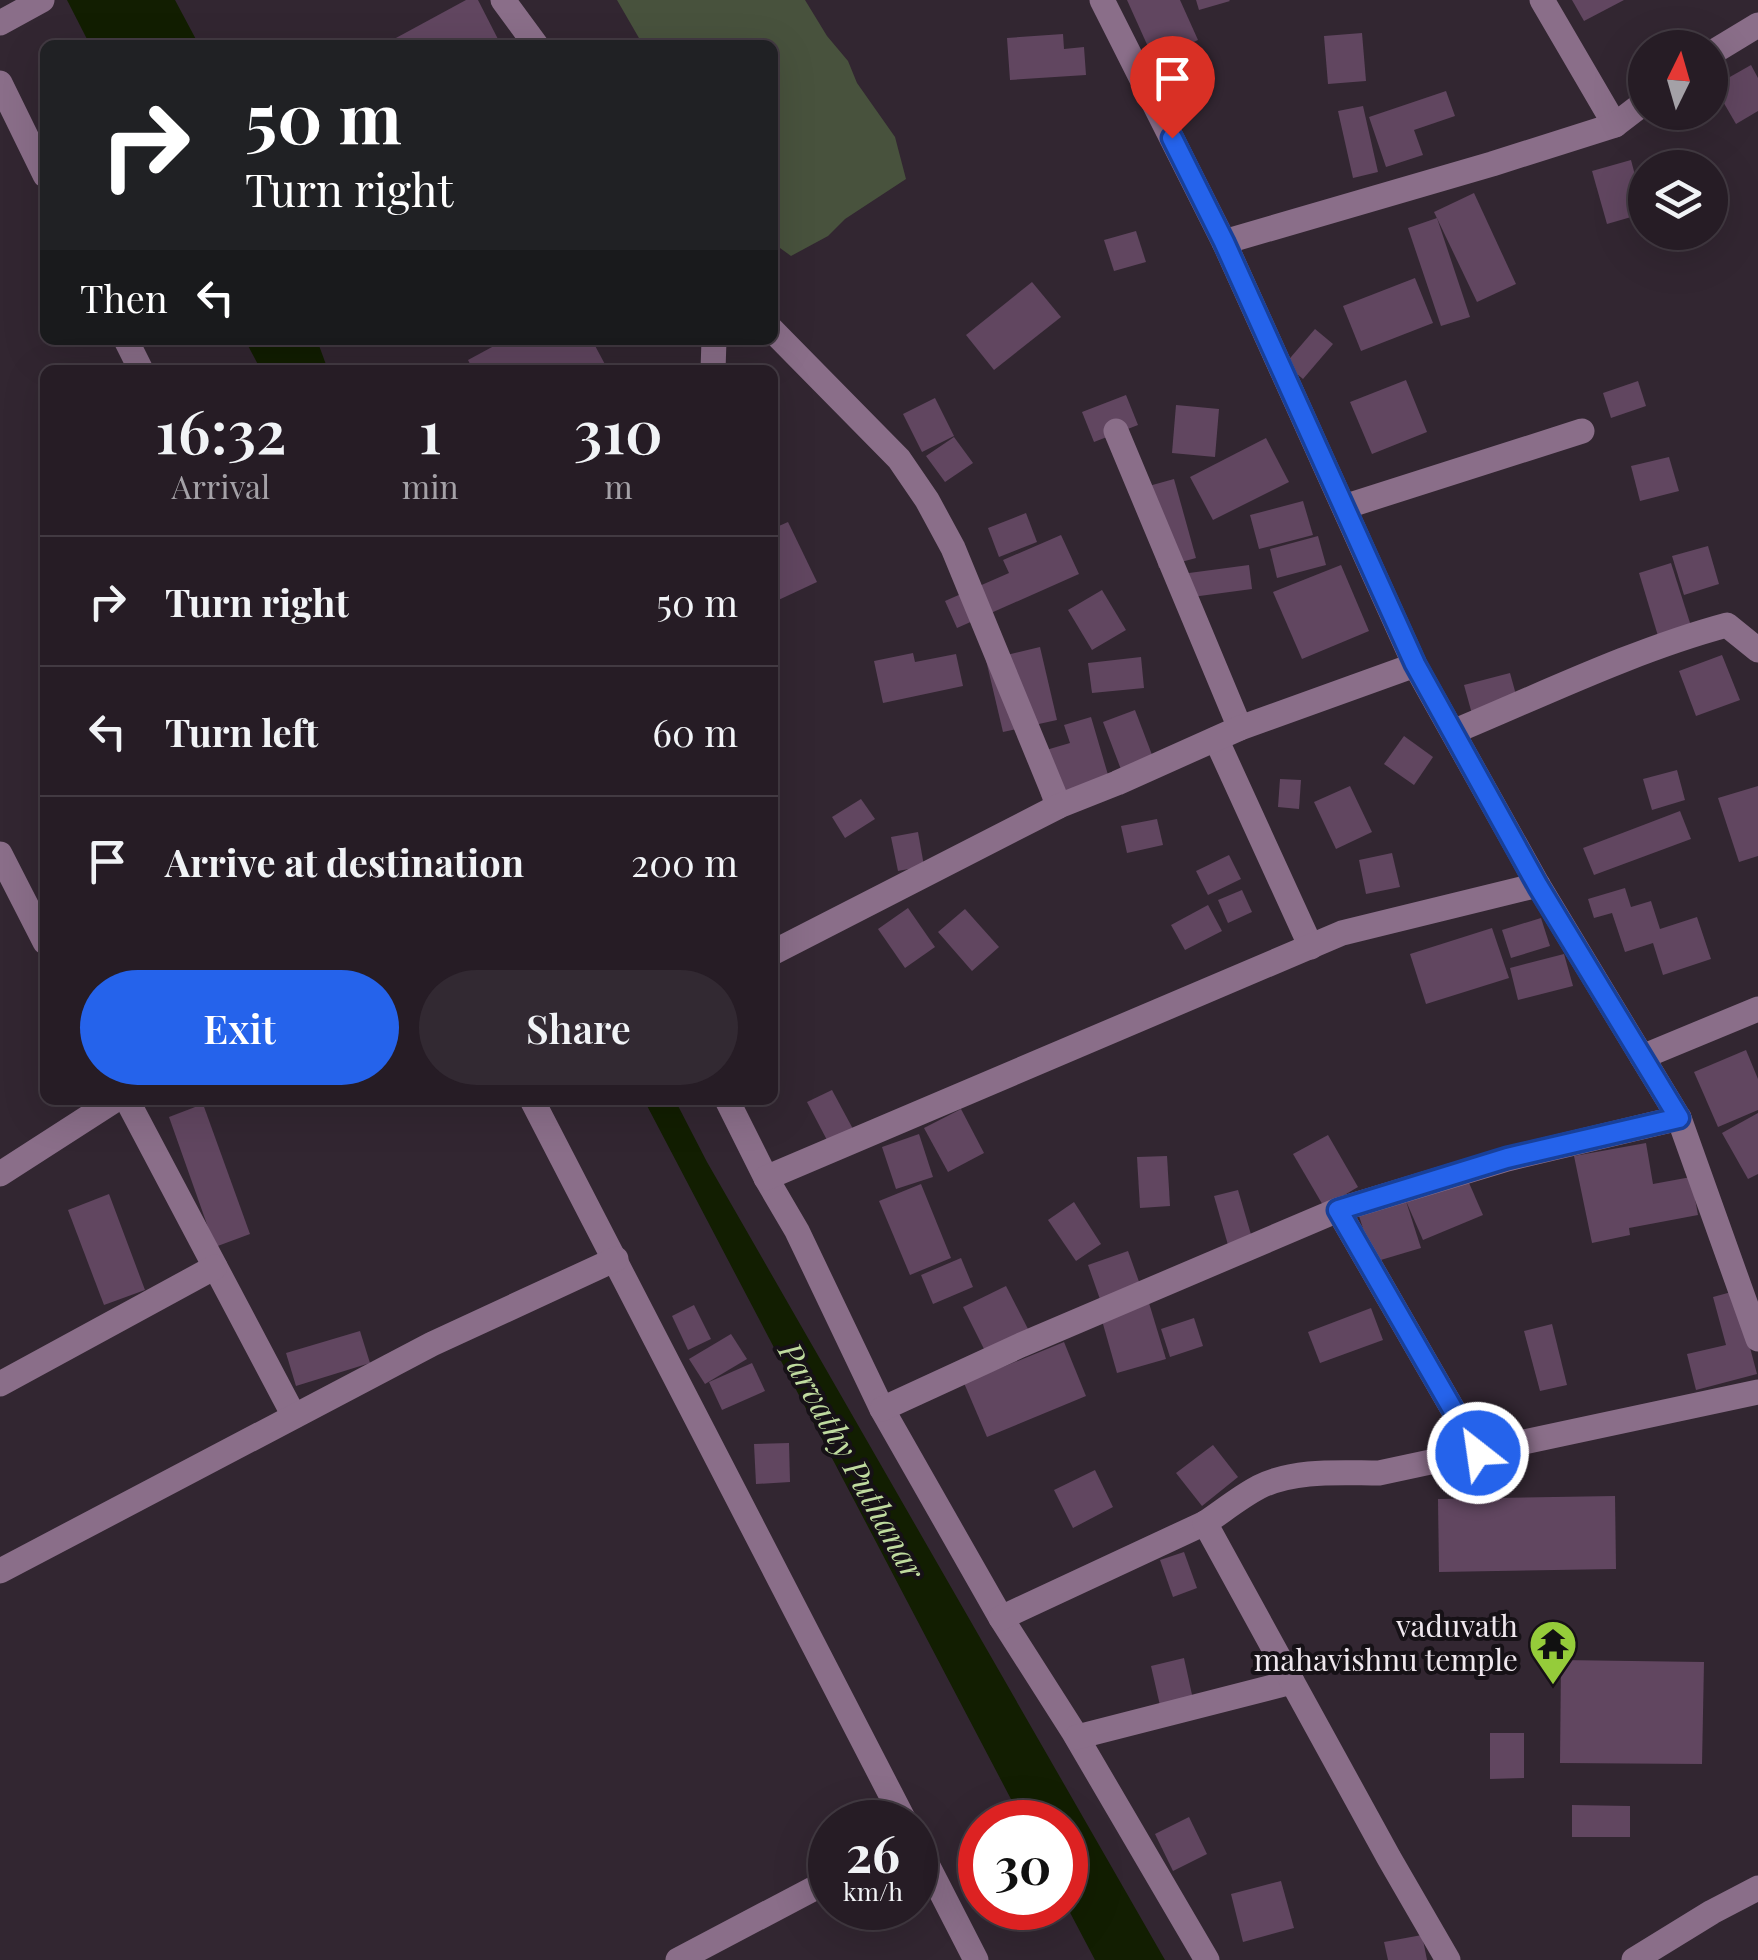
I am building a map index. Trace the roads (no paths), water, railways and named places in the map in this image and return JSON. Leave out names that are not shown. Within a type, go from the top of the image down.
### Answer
[{"type":"street","points":[[0,23],[42,0]]},
{"type":"street","points":[[503,0],[532,40]]},
{"type":"street","points":[[1102,0],[1224,242],[1415,664],[1538,886],[1679,1118],[1758,1339]]},
{"type":"street","points":[[1542,0],[1614,125]]},
{"type":"street","points":[[1728,44],[1758,26]]},
{"type":"street","points":[[0,83],[40,165]]},
{"type":"street","points":[[1224,242],[1492,164],[1614,125],[1628,115]]},
{"type":"street","points":[[778,336],[898,459],[927,500],[953,548],[1059,806]]},
{"type":"street","points":[[1116,432],[1311,947]]},
{"type":"street","points":[[1344,507],[1582,432]]},
{"type":"street","points":[[1453,732],[1697,634],[1728,626],[1758,650]]},
{"type":"street","points":[[778,950],[1059,806],[1228,734],[1415,664]]},
{"type":"street","points":[[0,854],[40,932]]},
{"type":"street","points":[[766,1178],[1342,934],[1538,886]]},
{"type":"street","points":[[1642,1058],[1758,1008]]},
{"type":"street","points":[[0,1174],[107,1105]]},
{"type":"street","points":[[129,1105],[294,1416]]},
{"type":"street","points":[[535,1105],[895,1800]]},
{"type":"street","points":[[730,1105],[797,1231],[882,1409],[1001,1618],[1077,1738],[1207,1960]]},
{"type":"street","points":[[882,1409],[1338,1210],[1507,1158],[1679,1118]]},
{"type":"street","points":[[1338,1210],[1478,1453]]},
{"type":"street","points":[[0,1571],[432,1344],[616,1259]]},
{"type":"street","points":[[0,1384],[216,1267]]},
{"type":"street","points":[[1001,1618],[1205,1523],[1261,1486],[1320,1473],[1379,1473],[1758,1392]]},
{"type":"street","points":[[1205,1523],[1448,1960]]},
{"type":"street","points":[[1077,1738],[1292,1682]]},
{"type":"street","points":[[938,1886],[976,1960]]},
{"type":"street","points":[[1634,1960],[1758,1888]]},
{"type":"street","points":[[678,1960],[808,1892]]},
{"type":"water","points":[[67,0],[175,0],[196,40],[87,40]]},
{"type":"water","points":[[248,345],[319,345],[326,365],[258,365]]},
{"type":"water","name":"Parvathy Puthanar","points":[[647,1105],[678,1105],[1073,1800],[1011,1800]]},
{"type":"water","points":[[1088,1826],[1165,1960],[1095,1960],[1079,1930],[1088,1930]]},
{"type":"place","name":"vaduvath mahavishnu temple","points":[[1553,1686]]}]
